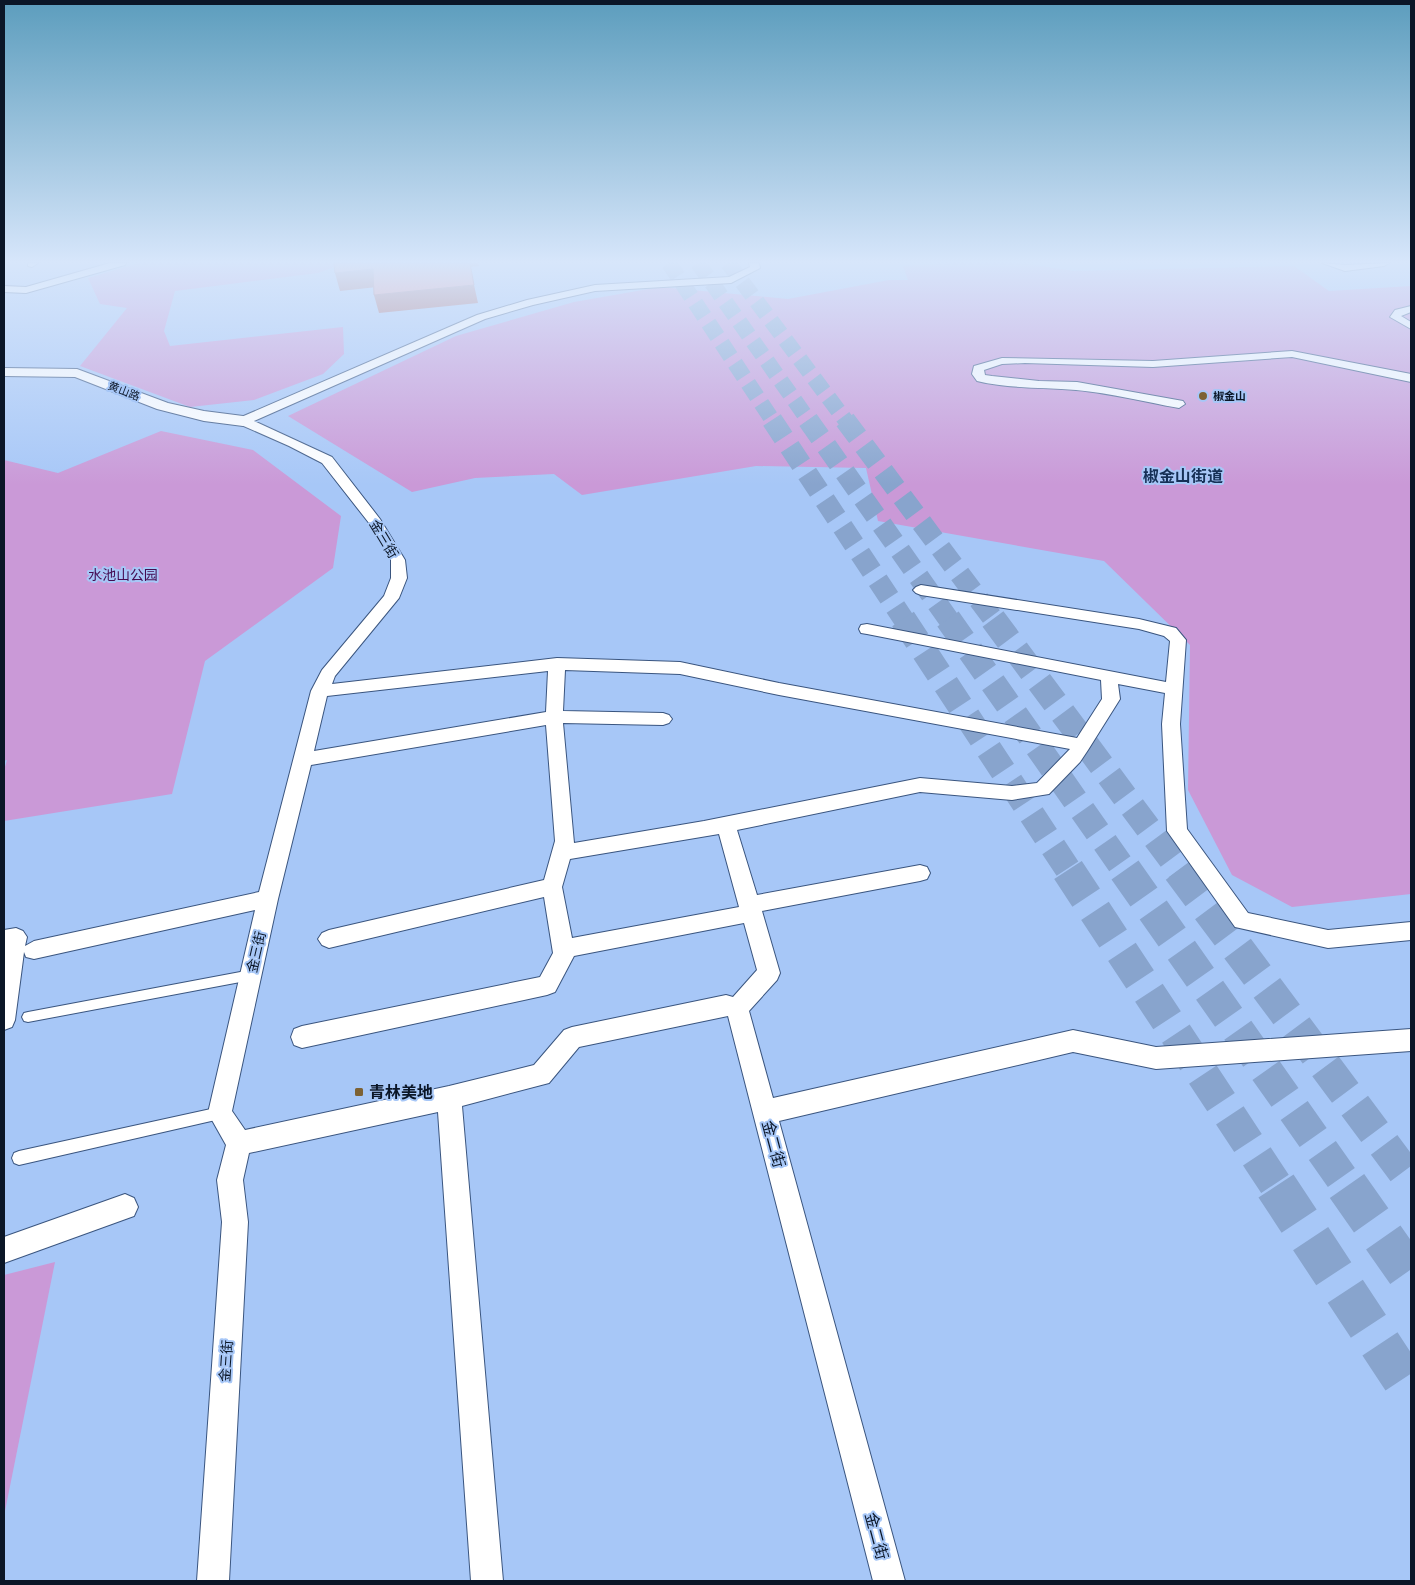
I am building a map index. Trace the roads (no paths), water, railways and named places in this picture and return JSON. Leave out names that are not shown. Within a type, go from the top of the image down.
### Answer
[{"type":"street","points":[[243,420],[435,337]]},
{"type":"street","points":[[1179,404],[1077,386],[1039,385],[992,380],[981,378],[978,374],[978,368],[1002,361],[1153,364],[1292,354],[1411,378]]},
{"type":"street","name":"黄山路","points":[[4,372],[78,373],[163,406],[204,416],[243,420]]},
{"type":"street","name":"金三街","points":[[220,1113],[268,899],[320,691],[328,674],[391,598],[399,578],[398,560],[375,522],[327,460],[243,420]]},
{"type":"street","points":[[921,590],[1139,624],[1170,632],[1178,640],[1171,724],[1177,831],[1242,921],[1328,939],[1411,932]]},
{"type":"street","points":[[867,629],[1174,689]]},
{"type":"street","points":[[320,691],[557,664],[680,668],[779,689],[1082,745]]},
{"type":"street","points":[[302,1037],[547,985],[564,954],[552,887],[565,841],[554,717],[557,664]]},
{"type":"street","points":[[561,853],[726,824],[920,784],[1012,793],[1042,790],[1074,757],[1111,699],[1109,676]]},
{"type":"street","points":[[304,759],[554,717],[664,720]]},
{"type":"street","points":[[220,1113],[239,1143],[449,1098],[541,1075],[572,1038],[726,1005],[736,1008],[769,973],[726,824]]},
{"type":"street","points":[[563,948],[920,873]]},
{"type":"street","points":[[329,939],[552,887]]},
{"type":"street","points":[[34,950],[268,899]]},
{"type":"street","points":[[4,939],[16,937],[4,1020]]},
{"type":"street","name":"金二街","points":[[736,1008],[889,1581]]},
{"type":"street","points":[[765,1112],[1074,1040],[1156,1058],[1411,1040]]},
{"type":"street","points":[[449,1098],[486,1581]]},
{"type":"street","name":"金三街","points":[[213,1581],[235,1222],[230,1180],[239,1143]]},
{"type":"street","points":[[4,1250],[125,1207]]},
{"type":"lane","points":[[28,1017],[251,975]]},
{"type":"lane","points":[[19,1158],[220,1113]]},
{"type":"tunnel","points":[[718,337],[773,421]]},
{"type":"tunnel","points":[[750,337],[809,421]]},
{"type":"tunnel","points":[[783,337],[846,421]]},
{"type":"tunnel","points":[[772,420],[904,620]]},
{"type":"tunnel","points":[[808,420],[949,620]]},
{"type":"tunnel","points":[[845,420],[994,620]]},
{"type":"tunnel","points":[[903,619],[1069,871]]},
{"type":"tunnel","points":[[948,619],[1125,871]]},
{"type":"tunnel","points":[[993,619],[1180,871]]},
{"type":"tunnel","points":[[1068,870],[1277,1187]]},
{"type":"tunnel","points":[[1125,870],[1348,1187]]},
{"type":"tunnel","points":[[1179,870],[1411,1181]]},
{"type":"tunnel","points":[[1276,1186],[1411,1391]]},
{"type":"tunnel","points":[[1347,1186],[1411,1277]]},
{"type":"place","name":"椒金山","points":[[1203,396]]},
{"type":"place","name":"青林美地","points":[[359,1092]]},
{"type":"district","name":"椒金山街道","points":[[1183,476]]},
{"type":"park label","name":"水池山公园","points":[[123,575]]}]
